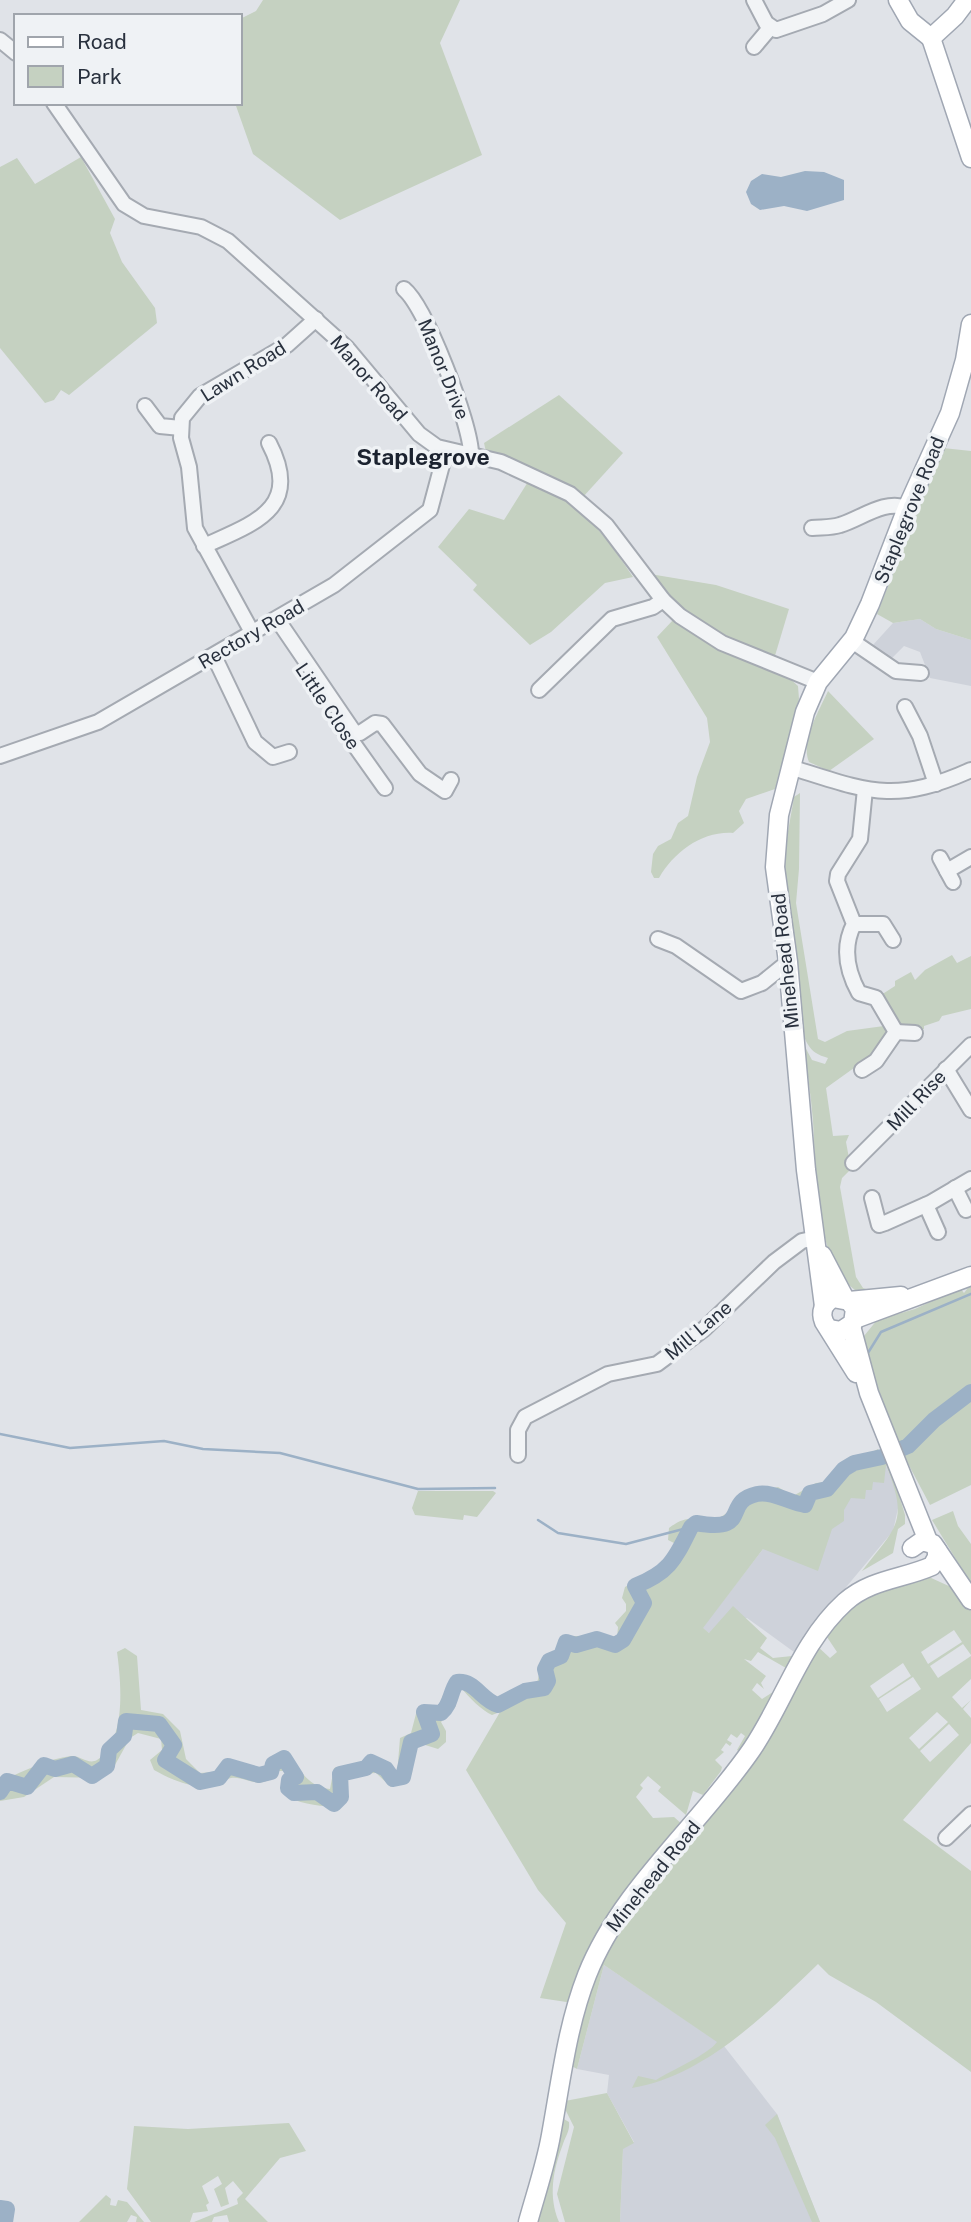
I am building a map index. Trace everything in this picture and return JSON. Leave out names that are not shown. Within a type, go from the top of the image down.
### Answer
[{"type":"main road","points":[[898,0],[910,20],[931,38],[971,158]]},
{"type":"main road","points":[[931,38],[949,23],[967,0]]},
{"type":"main road","name":"Staplegrove Road","points":[[818,682],[852,641],[870,604],[907,508],[958,389],[971,324]]},
{"type":"main road","name":"Minehead Road","points":[[818,682],[790,767],[779,815],[775,867],[788,962],[806,1170],[824,1306]]},
{"type":"main road","name":"Minehead Road","points":[[817,1242],[847,1300]]},
{"type":"main road","points":[[830,1329],[841,1331],[915,1294],[971,1276]]},
{"type":"main road","points":[[867,1388],[822,1319],[824,1306],[833,1298],[847,1300],[915,1294]]},
{"type":"main road","points":[[847,1300],[855,1309],[853,1323],[867,1388],[910,1500],[923,1555],[956,1581],[971,1600]]},
{"type":"main road","name":"Minehead Road","points":[[528,2222],[549,2145],[571,2024],[586,1978],[604,1937],[619,1913],[703,1815],[748,1754],[817,1634],[844,1603],[923,1555]]},
{"type":"street","points":[[754,0],[770,28],[776,30],[836,8],[848,0]]},
{"type":"street","points":[[754,47],[770,28]]},
{"type":"street","points":[[0,40],[14,51]]},
{"type":"street","name":"Manor Road","points":[[55,105],[116,196],[127,208],[144,216],[217,234],[316,318],[347,348],[419,434],[446,450],[501,462],[560,488],[581,502],[619,541],[663,600],[703,633],[818,682]]},
{"type":"street","name":"Manor Drive","points":[[404,289],[419,306],[449,377],[466,422],[471,454]]},
{"type":"street","name":"Lawn Road","points":[[180,428],[182,418],[191,403],[287,345],[316,318]]},
{"type":"street","points":[[145,406],[160,426],[180,428],[189,467],[193,521],[204,547],[253,634]]},
{"type":"street","points":[[204,547],[283,503],[277,449]]},
{"type":"street","name":"Rectory Road","points":[[0,756],[98,722],[253,634],[352,572],[430,510],[446,450]]},
{"type":"street","points":[[812,527],[838,526],[887,506],[907,508]]},
{"type":"street","points":[[539,690],[612,620],[653,607],[663,600]]},
{"type":"street","points":[[274,621],[354,732],[360,733],[375,723],[382,724],[420,774],[445,791],[451,780]]},
{"type":"street","name":"Little Close","points":[[274,621],[385,788]]},
{"type":"street","points":[[852,641],[897,671],[921,673]]},
{"type":"street","points":[[214,656],[255,742],[263,752],[273,757],[289,752]]},
{"type":"street","points":[[905,707],[911,730],[936,784]]},
{"type":"street","points":[[790,767],[865,789],[904,792],[936,784],[971,770]]},
{"type":"street","points":[[865,789],[860,839],[838,874],[837,881],[854,924],[846,950],[853,982],[859,993],[876,998],[896,1032]]},
{"type":"street","points":[[946,870],[971,857]]},
{"type":"street","points":[[854,924],[884,919],[893,940]]},
{"type":"street","points":[[658,939],[676,946],[741,992],[762,983],[788,962]]},
{"type":"street","points":[[896,1032],[915,1033]]},
{"type":"street","points":[[862,1070],[880,1066],[896,1032]]},
{"type":"street","name":"Mill Rise","points":[[855,1153],[971,1045]]},
{"type":"street","points":[[946,1069],[971,1110]]},
{"type":"street","points":[[872,1198],[879,1231],[971,1179]]},
{"type":"street","points":[[955,1188],[966,1210]]},
{"type":"street","points":[[926,1205],[938,1232]]},
{"type":"street","name":"Mill Lane","points":[[517,1455],[518,1430],[526,1417],[608,1374],[657,1364],[704,1329],[774,1262],[802,1241],[817,1242]]},
{"type":"street","points":[[946,1838],[970,1818]]},
{"type":"shaded area","points":[[920,619],[936,629],[971,640],[971,686],[930,678],[920,652],[904,646],[890,660],[873,645],[893,623]]},
{"type":"shaded area","points":[[885,1463],[900,1499],[893,1531],[794,1652],[747,1618],[709,1633],[702,1628],[763,1549]]},
{"type":"shaded area","points":[[604,1965],[724,2046],[777,2114],[820,2222],[620,2222],[623,2148],[634,2142],[607,2093],[609,2075],[577,2069]]},
{"type":"green space","points":[[263,0],[460,0],[440,43],[482,155],[340,220],[253,154],[236,105],[242,105],[242,18],[256,11]]},
{"type":"green space","points":[[81,157],[115,219],[110,233],[122,262],[155,308],[157,323],[69,395],[61,390],[54,400],[45,403],[0,348],[0,167],[17,158],[35,184]]},
{"type":"green space","points":[[559,395],[623,453],[583,497],[486,452],[484,443]]},
{"type":"green space","points":[[943,448],[971,451],[971,640],[936,629],[920,619],[893,623],[877,614]]},
{"type":"green space","points":[[531,477],[564,498],[589,520],[611,545],[633,577],[605,583],[551,632],[530,645],[473,590],[477,585],[438,547],[469,509],[504,520]]},
{"type":"green space","points":[[650,574],[716,585],[789,609],[774,659],[739,647],[686,616]]},
{"type":"green space","points":[[673,620],[708,644],[787,676],[798,686],[799,699],[775,789],[746,799],[739,811],[744,823],[733,833],[710,836],[690,845],[673,860],[659,878],[654,878],[651,872],[653,854],[658,846],[671,839],[678,823],[688,816],[697,777],[710,742],[707,718],[657,637]]},
{"type":"green space","points":[[828,691],[874,739],[829,771],[809,762],[807,754],[812,726]]},
{"type":"green space","points":[[800,793],[796,903],[818,1039],[825,1042],[847,1031],[884,1026],[875,1006],[881,995],[895,986],[895,981],[911,972],[915,980],[925,970],[952,955],[957,963],[971,956],[971,1009],[942,1016],[939,1021],[924,1026],[924,1029],[907,1030],[826,1088],[833,1136],[849,1135],[846,1142],[851,1169],[842,1178],[840,1187],[856,1277],[863,1288],[869,1290],[855,1290],[842,1276],[824,1236],[820,1212],[804,1045],[812,1060],[825,1064],[828,1058],[811,1049],[803,1031],[791,960],[784,887],[784,863],[794,797]]},
{"type":"green space","points":[[971,1284],[971,1485],[930,1505],[904,1456],[862,1346],[864,1336],[877,1320],[915,1309],[960,1288],[964,1293]]},
{"type":"green space","points":[[878,1449],[885,1463],[889,1462],[905,1515],[905,1524],[898,1529],[893,1553],[862,1571],[891,1533],[896,1522],[897,1499],[886,1465],[884,1483],[873,1482],[872,1490],[866,1490],[865,1499],[851,1498],[844,1510],[844,1521],[832,1529],[818,1571],[763,1549],[703,1628],[709,1633],[733,1606],[767,1638],[760,1648],[773,1658],[792,1656],[786,1668],[758,1652],[751,1661],[744,1659],[766,1676],[761,1683],[764,1689],[757,1683],[752,1690],[762,1699],[773,1692],[782,1677],[742,1754],[737,1750],[745,1736],[741,1733],[737,1738],[731,1734],[727,1740],[732,1743],[730,1746],[726,1743],[721,1750],[724,1752],[715,1760],[722,1767],[721,1771],[703,1795],[693,1791],[686,1815],[658,1791],[661,1787],[648,1776],[640,1785],[643,1788],[636,1797],[653,1818],[674,1817],[683,1825],[573,2003],[540,1998],[566,1923],[538,1890],[466,1770],[500,1712],[492,1715],[488,1713],[461,1688],[454,1696],[456,1706],[441,1722],[446,1731],[446,1742],[438,1749],[422,1744],[414,1748],[412,1774],[391,1787],[376,1773],[360,1774],[346,1780],[348,1795],[341,1806],[312,1805],[285,1795],[287,1779],[284,1771],[276,1771],[271,1778],[260,1783],[236,1778],[204,1787],[167,1777],[154,1770],[150,1760],[162,1750],[161,1739],[138,1733],[130,1738],[111,1772],[102,1778],[54,1777],[24,1797],[0,1801],[0,1782],[17,1774],[71,1756],[94,1761],[107,1751],[118,1725],[120,1710],[117,1652],[125,1648],[137,1656],[141,1710],[163,1714],[180,1731],[186,1759],[200,1773],[213,1772],[232,1762],[259,1769],[286,1753],[310,1781],[322,1788],[330,1789],[334,1768],[373,1759],[383,1762],[397,1775],[400,1738],[411,1733],[417,1710],[440,1705],[445,1692],[458,1680],[471,1680],[497,1701],[529,1686],[537,1686],[544,1665],[568,1636],[597,1636],[610,1641],[617,1638],[618,1627],[615,1623],[626,1611],[622,1598],[625,1587],[660,1567],[676,1544],[668,1540],[669,1528],[676,1523],[688,1519],[719,1518],[745,1498],[778,1487],[793,1496],[816,1483],[827,1482],[842,1467]]},
{"type":"green space","points":[[418,1491],[496,1493],[477,1517],[464,1515],[463,1520],[415,1515],[412,1508]]},
{"type":"green space","points":[[953,1511],[958,1526],[971,1544],[971,1584],[932,1520]]},
{"type":"green space","points":[[929,1577],[951,1587],[971,1611],[971,1655],[963,1644],[930,1666],[938,1678],[971,1656],[971,1679],[952,1697],[962,1708],[971,1700],[963,1709],[971,1718],[971,1743],[903,1820],[971,1871],[971,2072],[876,2002],[829,1975],[818,1964],[756,2022],[709,2057],[685,2071],[632,2088],[638,2076],[656,2080],[698,2057],[717,2042],[604,1965],[577,2069],[570,2065],[578,2016],[610,1937],[707,1816],[815,1644],[830,1658],[837,1652],[825,1634],[845,1612],[885,1588]],"holes":[[[954,1630],[962,1642],[928,1664],[921,1652]],[[903,1663],[911,1676],[878,1698],[870,1686]],[[913,1677],[921,1689],[887,1712],[879,1699]],[[937,1712],[948,1722],[919,1749],[909,1738]],[[949,1724],[959,1735],[930,1762],[920,1751]]]},
{"type":"green space","points":[[607,2093],[634,2143],[623,2149],[620,2222],[565,2222],[557,2194],[574,2127],[564,2107],[565,2101]]},
{"type":"green space","points":[[777,2114],[820,2222],[812,2222],[775,2138],[765,2125]]},
{"type":"green space","points":[[562,2118],[569,2122],[569,2125],[553,2183],[559,2222],[532,2222]]},
{"type":"green space","points":[[289,2123],[306,2151],[280,2158],[245,2199],[268,2222],[229,2222],[227,2215],[214,2217],[212,2222],[194,2222],[238,2204],[237,2199],[243,2193],[233,2181],[225,2188],[229,2204],[221,2207],[214,2189],[222,2184],[218,2176],[202,2186],[209,2203],[206,2205],[208,2211],[193,2213],[190,2222],[151,2222],[127,2189],[134,2126],[188,2129]]},
{"type":"green space","points":[[106,2195],[111,2199],[110,2205],[116,2206],[118,2200],[127,2202],[144,2222],[136,2222],[137,2217],[131,2215],[127,2222],[79,2222]]},
{"type":"water","points":[[805,171],[824,172],[844,180],[844,200],[807,211],[784,206],[760,210],[751,204],[746,192],[751,181],[762,174],[781,177]]},
{"type":"waterway","points":[[866,1356],[881,1332],[971,1294]]},
{"type":"waterway","points":[[0,1792],[7,1781],[27,1787],[44,1765],[55,1769],[73,1764],[92,1776],[107,1766],[109,1750],[124,1736],[126,1721],[159,1724],[174,1745],[165,1760],[200,1782],[219,1778],[228,1766],[259,1775],[271,1772],[273,1764],[284,1758],[296,1777],[289,1780],[288,1788],[294,1793],[317,1792],[334,1804],[341,1797],[340,1774],[366,1768],[371,1762],[386,1769],[393,1779],[403,1777],[411,1742],[432,1734],[424,1712],[441,1713],[447,1706],[457,1682],[469,1684],[498,1705],[525,1691],[544,1688],[548,1681],[545,1669],[549,1661],[561,1656],[566,1642],[576,1645],[597,1639],[615,1645],[623,1640],[644,1603],[635,1586],[664,1570],[696,1523],[725,1524],[731,1520],[740,1503],[757,1494],[769,1494],[805,1505],[810,1493],[827,1489],[844,1469],[854,1463],[882,1457],[908,1446],[934,1420],[971,1392]]},
{"type":"waterway","points":[[0,1434],[70,1448],[164,1441],[203,1449],[280,1453],[418,1489],[495,1488]]},
{"type":"waterway","points":[[538,1520],[558,1533],[626,1544],[691,1527]]},
{"type":"waterway","points":[[0,2208],[7,2209],[5,2222]]},
{"type":"district","name":"Staplegrove","points":[[423,457]]}]
